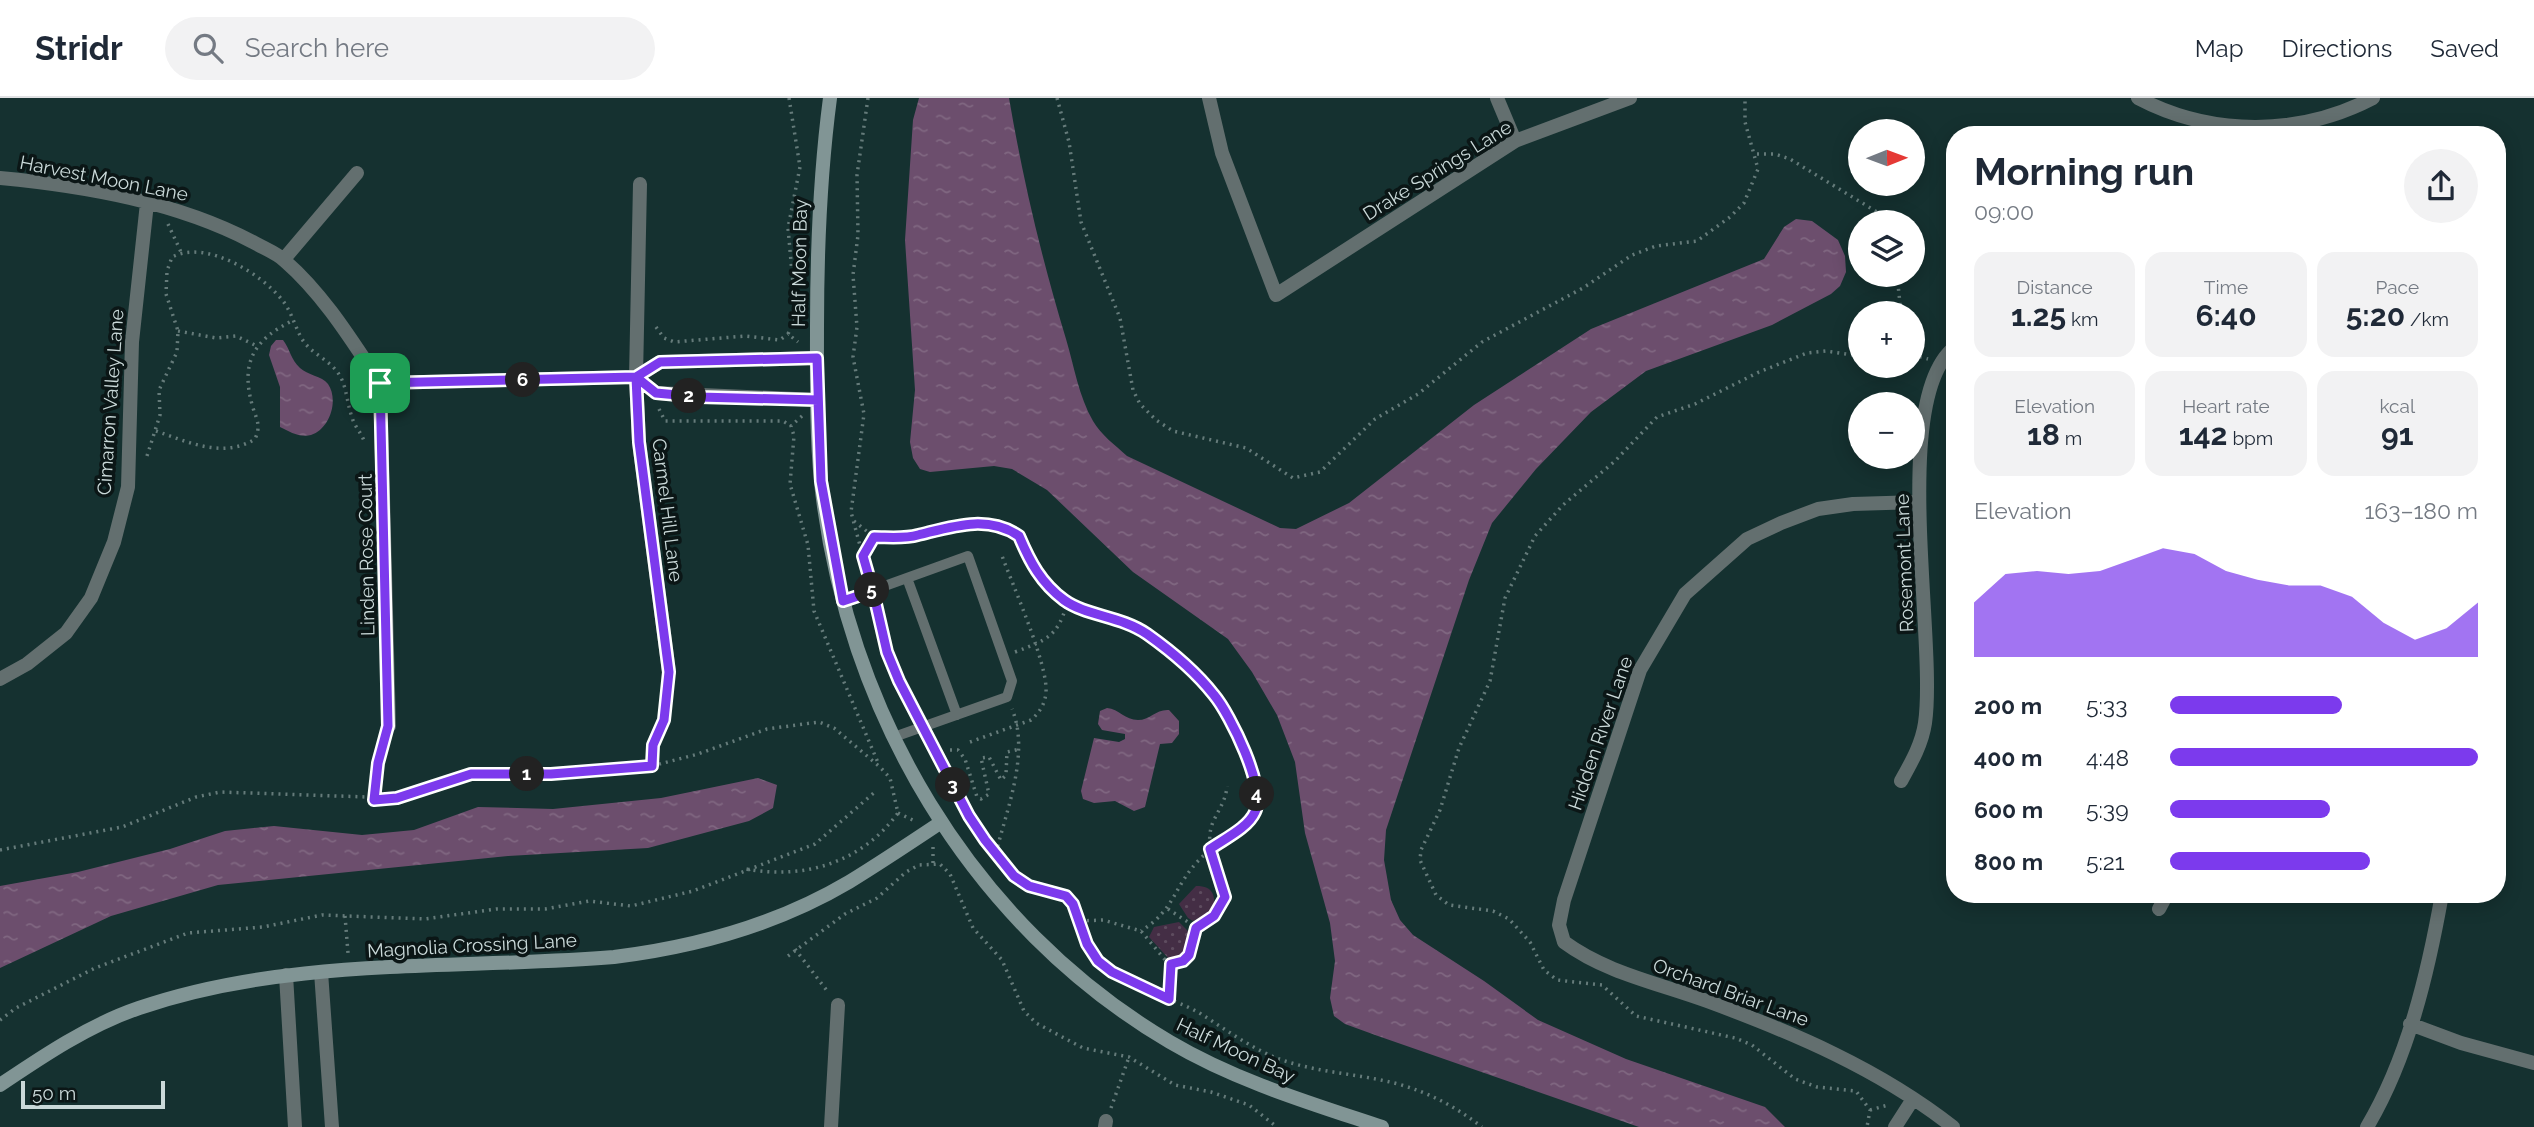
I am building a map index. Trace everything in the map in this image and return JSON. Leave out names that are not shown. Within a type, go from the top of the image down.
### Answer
[{"type":"street","name":"Half Moon Bay","points":[[830,98],[819,197],[817,358],[821,481],[843,601],[874,695],[940,823],[993,892],[1034,939],[1079,979],[1131,1017],[1217,1066],[1291,1097],[1382,1127]]},
{"type":"street","name":"Drake Springs Lane","points":[[1209,98],[1222,153],[1276,295],[1515,141],[1630,98]]},
{"type":"street","points":[[1497,98],[1515,141]]},
{"type":"street","points":[[2138,98],[2181,116],[2215,123],[2259,126]]},
{"type":"street","points":[[2296,126],[2317,121],[2373,98]]},
{"type":"street","points":[[284,259],[357,173]]},
{"type":"street","name":"Harvest Moon Lane","points":[[0,178],[153,205],[215,222],[284,259],[336,318],[380,383]]},
{"type":"street","name":"Carmel Hill Lane","points":[[640,184],[636,377],[639,442],[669,672]]},
{"type":"street","name":"Cimarron Valley Lane","points":[[0,679],[27,664],[66,633],[91,598],[114,542],[128,487],[132,342],[153,205]]},
{"type":"street","name":"Rosemont Lane","points":[[1901,781],[1919,744],[1929,692],[1919,502],[1923,426],[1929,391],[1940,363],[1946,357]]},
{"type":"street","points":[[380,383],[636,377],[660,362],[817,358]]},
{"type":"street","points":[[636,377],[656,393],[699,397],[818,400]]},
{"type":"street","name":"Linden Rose Court","points":[[380,383],[388,726]]},
{"type":"street","name":"Hidden River Lane","points":[[1564,942],[1559,925],[1564,900],[1640,670],[1685,594],[1747,539],[1781,523],[1818,509],[1853,504],[1919,502]]},
{"type":"street","name":"Magnolia Crossing Lane","points":[[0,1086],[67,1043],[137,1009],[237,981],[321,972],[614,957],[656,952],[706,940],[769,920],[816,899],[848,882],[940,823]]},
{"type":"street","points":[[2159,909],[2162,903]]},
{"type":"street","points":[[2367,1127],[2393,1072],[2410,1024],[2424,978],[2440,903]]},
{"type":"street","name":"Orchard Briar Lane","points":[[1564,942],[1599,965],[1785,1029],[1876,1074],[1913,1098],[1946,1125]]},
{"type":"street","points":[[321,972],[332,1127]]},
{"type":"street","points":[[286,975],[295,1127]]},
{"type":"street","points":[[831,1127],[838,1005]]},
{"type":"street","points":[[2410,1024],[2461,1043],[2534,1063]]},
{"type":"street","points":[[1895,1127],[1913,1098]]},
{"type":"lane","points":[[843,601],[968,556],[1012,681],[1007,697],[894,737]]},
{"type":"lane","points":[[907,578],[957,715]]},
{"type":"path","points":[[656,327],[664,338],[674,342],[745,336],[780,340],[788,334],[796,317],[788,228],[800,167],[789,98]]},
{"type":"path","points":[[868,98],[857,175],[858,235],[853,275],[857,327],[853,357],[864,414],[852,519],[887,652],[969,816],[1014,876],[1029,886],[1066,896],[1080,921],[1087,944],[1098,961],[1112,972],[1169,999],[1274,1057],[1316,1070],[1397,1084],[1437,1098],[1482,1127]]},
{"type":"path","points":[[1057,98],[1069,142],[1081,222],[1120,318],[1130,381],[1140,404],[1156,420],[1173,431],[1246,448],[1293,478],[1320,472],[1375,419],[1418,394],[1482,342],[1583,288],[1632,255],[1656,246],[1698,241],[1705,232],[1730,217],[1744,203],[1758,169],[1757,154],[1745,122],[1745,98]]},
{"type":"path","points":[[1757,154],[1775,154],[1790,159],[1874,210]]},
{"type":"path","points":[[153,205],[181,252]]},
{"type":"path","points":[[147,456],[160,415],[159,390],[177,352],[178,331],[166,294],[167,271],[172,257],[181,252],[199,252],[228,261],[262,277],[295,320],[303,340],[333,365],[342,379],[352,420],[366,445]]},
{"type":"path","points":[[156,431],[218,449],[232,448],[255,439],[259,421],[249,392],[247,370],[257,346],[268,334],[295,320]]},
{"type":"path","points":[[178,331],[216,338],[236,336],[257,346]]},
{"type":"path","points":[[788,334],[817,358]]},
{"type":"path","points":[[665,421],[783,421],[791,426]]},
{"type":"path","points":[[852,519],[874,537],[918,535],[953,524],[1010,530],[1019,536],[1036,573],[1067,603],[1119,619],[1147,634],[1202,680],[1217,698],[1248,761],[1258,801],[1250,821],[1210,849],[1186,876],[1168,909],[1141,931]]},
{"type":"path","points":[[863,556],[874,537]]},
{"type":"path","points":[[1003,656],[1034,645],[1058,630],[1067,603]]},
{"type":"path","points":[[652,766],[653,745],[664,720],[669,672]]},
{"type":"path","points":[[996,853],[1020,749],[1019,726],[1007,697]]},
{"type":"path","points":[[0,850],[122,827],[196,797],[220,792],[374,800],[397,798],[471,774],[551,774],[652,766],[698,754],[767,729],[819,722],[834,727],[890,778],[898,813],[877,838],[842,860],[817,869],[788,872],[746,869]]},
{"type":"path","points":[[374,800],[378,763],[388,726]]},
{"type":"path","points":[[950,750],[958,750],[965,759],[977,797],[981,799],[989,794],[989,785],[981,758],[989,757],[1001,780],[1006,775],[1007,752],[1020,749]]},
{"type":"path","points":[[1171,964],[1183,961],[1189,955],[1196,928],[1214,916],[1225,897],[1210,849],[1213,822],[1226,796],[1227,786]]},
{"type":"path","points":[[0,1020],[16,1008],[94,968],[188,933],[263,927],[308,916],[425,919],[496,909],[545,909],[589,901],[631,906],[693,891],[815,844],[876,791]]},
{"type":"path","points":[[788,957],[795,949],[821,934],[845,914],[877,898],[906,872],[919,865],[940,864],[950,874],[973,928],[1002,960],[1024,1011],[1036,1023],[1083,1048],[1129,1057],[1175,1085],[1211,1092],[1250,1105],[1277,1127]]},
{"type":"path","points":[[1168,909],[1196,928]]},
{"type":"path","points":[[345,916],[349,971]]},
{"type":"path","points":[[1080,921],[1102,920],[1141,931],[1171,964],[1169,999]]},
{"type":"path","points":[[795,949],[838,1005]]},
{"type":"path","points":[[1106,1124],[1129,1057]]},
{"type":"shaded area","points":[[1196,886],[1210,890],[1214,897],[1214,906],[1213,912],[1193,921],[1179,904]]},
{"type":"shaded area","points":[[1179,922],[1191,934],[1184,955],[1169,959],[1149,937],[1154,927]]},
{"type":"water","points":[[919,98],[1009,98],[1049,280],[1080,392],[1100,431],[1127,456],[1280,528],[1296,529],[1349,503],[1474,405],[1591,329],[1764,259],[1784,227],[1796,219],[1812,221],[1838,240],[1845,256],[1846,272],[1840,286],[1831,294],[1772,325],[1646,371],[1591,412],[1536,469],[1492,523],[1469,580],[1386,830],[1384,860],[1391,900],[1400,920],[1413,935],[1538,1020],[1626,1059],[1765,1107],[1785,1127],[1639,1127],[1345,1024],[1334,1016],[1330,998],[1335,961],[1330,923],[1305,833],[1295,762],[1277,715],[1252,672],[1228,639],[1133,572],[1047,490],[1012,469],[994,466],[930,472],[920,469],[913,458],[910,442],[915,390],[905,240],[913,120]]},
{"type":"water","points":[[276,340],[283,340],[297,365],[325,381],[331,391],[333,398],[328,420],[318,432],[311,435],[291,433],[280,427],[280,387],[269,355]]},
{"type":"water","points":[[1107,708],[1138,720],[1169,710],[1179,721],[1179,734],[1172,743],[1160,744],[1145,807],[1134,811],[1115,801],[1094,803],[1083,799],[1081,791],[1094,738],[1119,742],[1125,739],[1125,734],[1102,730],[1098,724],[1100,711]]},
{"type":"water","points":[[758,778],[777,785],[773,808],[749,821],[648,848],[508,856],[218,885],[111,916],[0,968],[0,886],[78,872],[170,849],[225,831],[274,826],[362,835],[414,830],[478,807],[553,809],[661,798]]},
{"type":"route","points":[[380,383],[388,726],[378,763],[374,800],[419,793],[450,779],[471,774],[551,774],[652,766],[653,745],[660,736],[664,720],[669,672],[639,442],[636,377],[656,393],[699,397],[818,400],[821,481],[843,601],[873,591],[887,652],[899,681],[925,726],[936,754],[969,816],[1014,876],[1029,886],[1066,896],[1073,904],[1087,944],[1098,961],[1112,972],[1169,999],[1171,964],[1183,961],[1189,955],[1196,928],[1214,916],[1225,897],[1210,849],[1250,821],[1258,801],[1248,761],[1217,698],[1202,680],[1147,634],[1119,619],[1067,603],[1047,587],[1036,573],[1019,536],[1010,530],[953,524],[918,535],[874,537],[863,556],[873,591],[843,601],[830,539],[821,481],[817,358],[660,362],[636,377],[380,383]]}]
